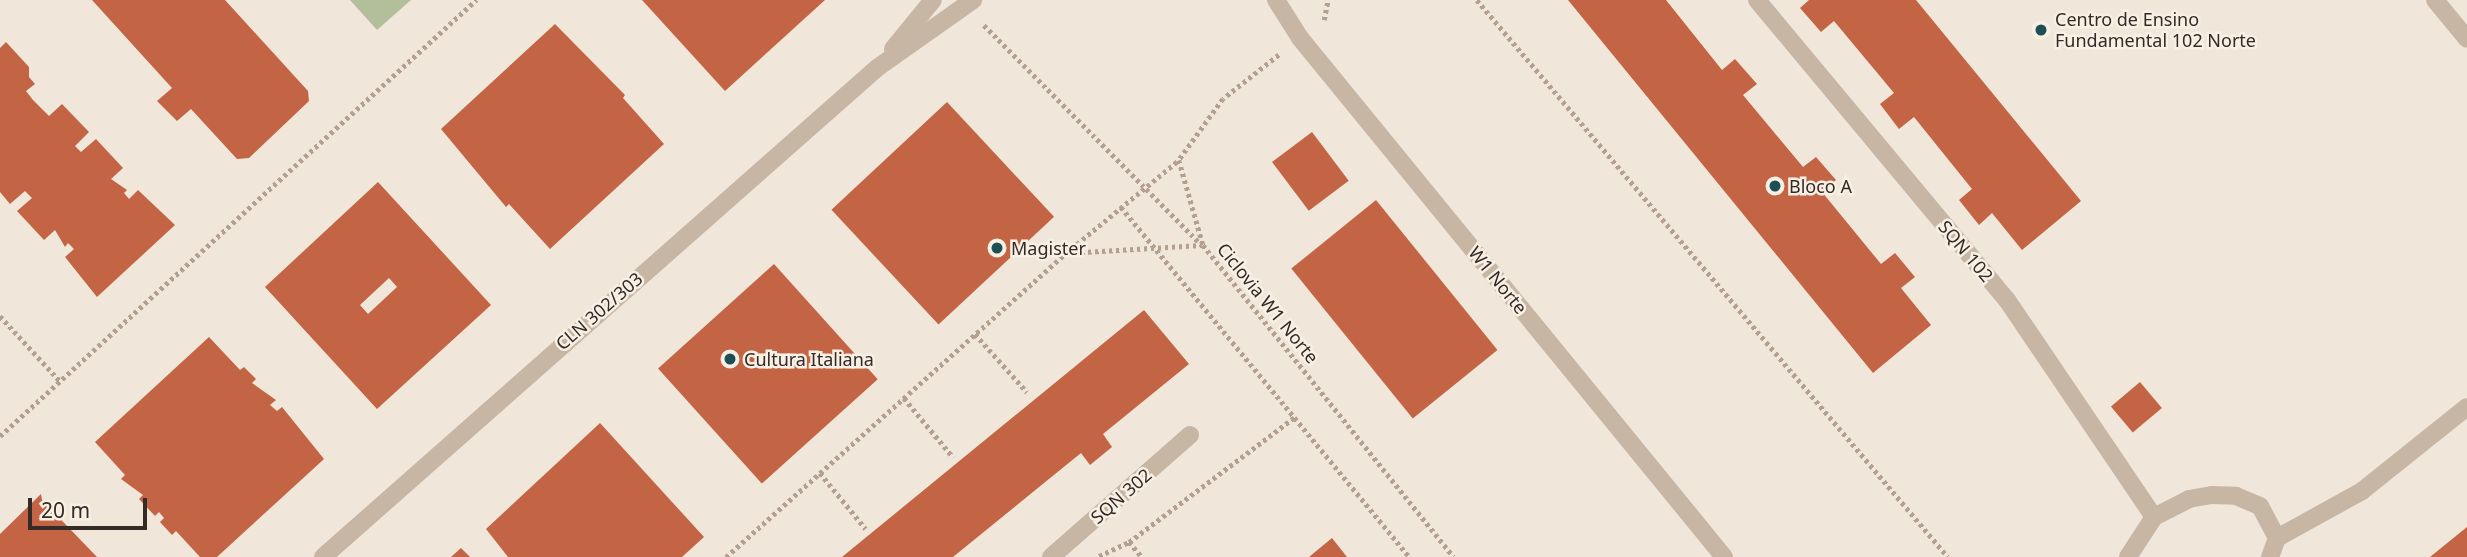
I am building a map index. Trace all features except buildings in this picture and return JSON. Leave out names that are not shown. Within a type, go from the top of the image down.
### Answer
[{"type":"street","name":"CLN 302/303","points":[[877,68],[933,0]]},
{"type":"street","name":"W1 Norte","points":[[1276,0],[1300,38],[1724,557]]},
{"type":"street","name":"SQN 102","points":[[1758,0],[2007,300],[2154,517]]},
{"type":"street","points":[[2435,0],[2467,39]]},
{"type":"street","name":"CLN 302/303","points":[[323,557],[877,68],[969,3]]},
{"type":"street","points":[[2270,557],[2277,538],[2362,491],[2467,407]]},
{"type":"street","name":"SQN 302","points":[[1051,557],[1190,435]]},
{"type":"street","points":[[2128,557],[2154,517],[2189,499],[2236,496],[2260,506],[2277,538]]},
{"type":"path","points":[[0,436],[476,0]]},
{"type":"path","points":[[726,557],[1066,253],[1179,160],[1223,99],[1324,21],[1328,0]]},
{"type":"path","points":[[1476,0],[1948,557]]},
{"type":"path","points":[[969,3],[1203,245]]},
{"type":"path","name":"Ciclovia W1 Norte","points":[[1179,160],[1203,245],[1454,557]]},
{"type":"path","points":[[1121,207],[1410,557]]},
{"type":"path","points":[[1066,253],[1203,245]]},
{"type":"path","points":[[0,316],[60,381]]},
{"type":"path","points":[[975,334],[1027,392]]},
{"type":"path","points":[[904,398],[953,457]]},
{"type":"path","points":[[1098,557],[1129,542],[1295,417]]},
{"type":"path","points":[[820,473],[866,529]]},
{"type":"path","points":[[1129,542],[1142,557]]},
{"type":"green space","points":[[350,0],[411,0],[377,30]]},
{"type":"place","name":"Centro de Ensino Fundamental 102 Norte","points":[[2041,30]]},
{"type":"place","name":"Bloco A","points":[[1775,186]]},
{"type":"place","name":"Magister","points":[[997,248]]},
{"type":"place","name":"Cultura Italiana","points":[[730,359]]}]
